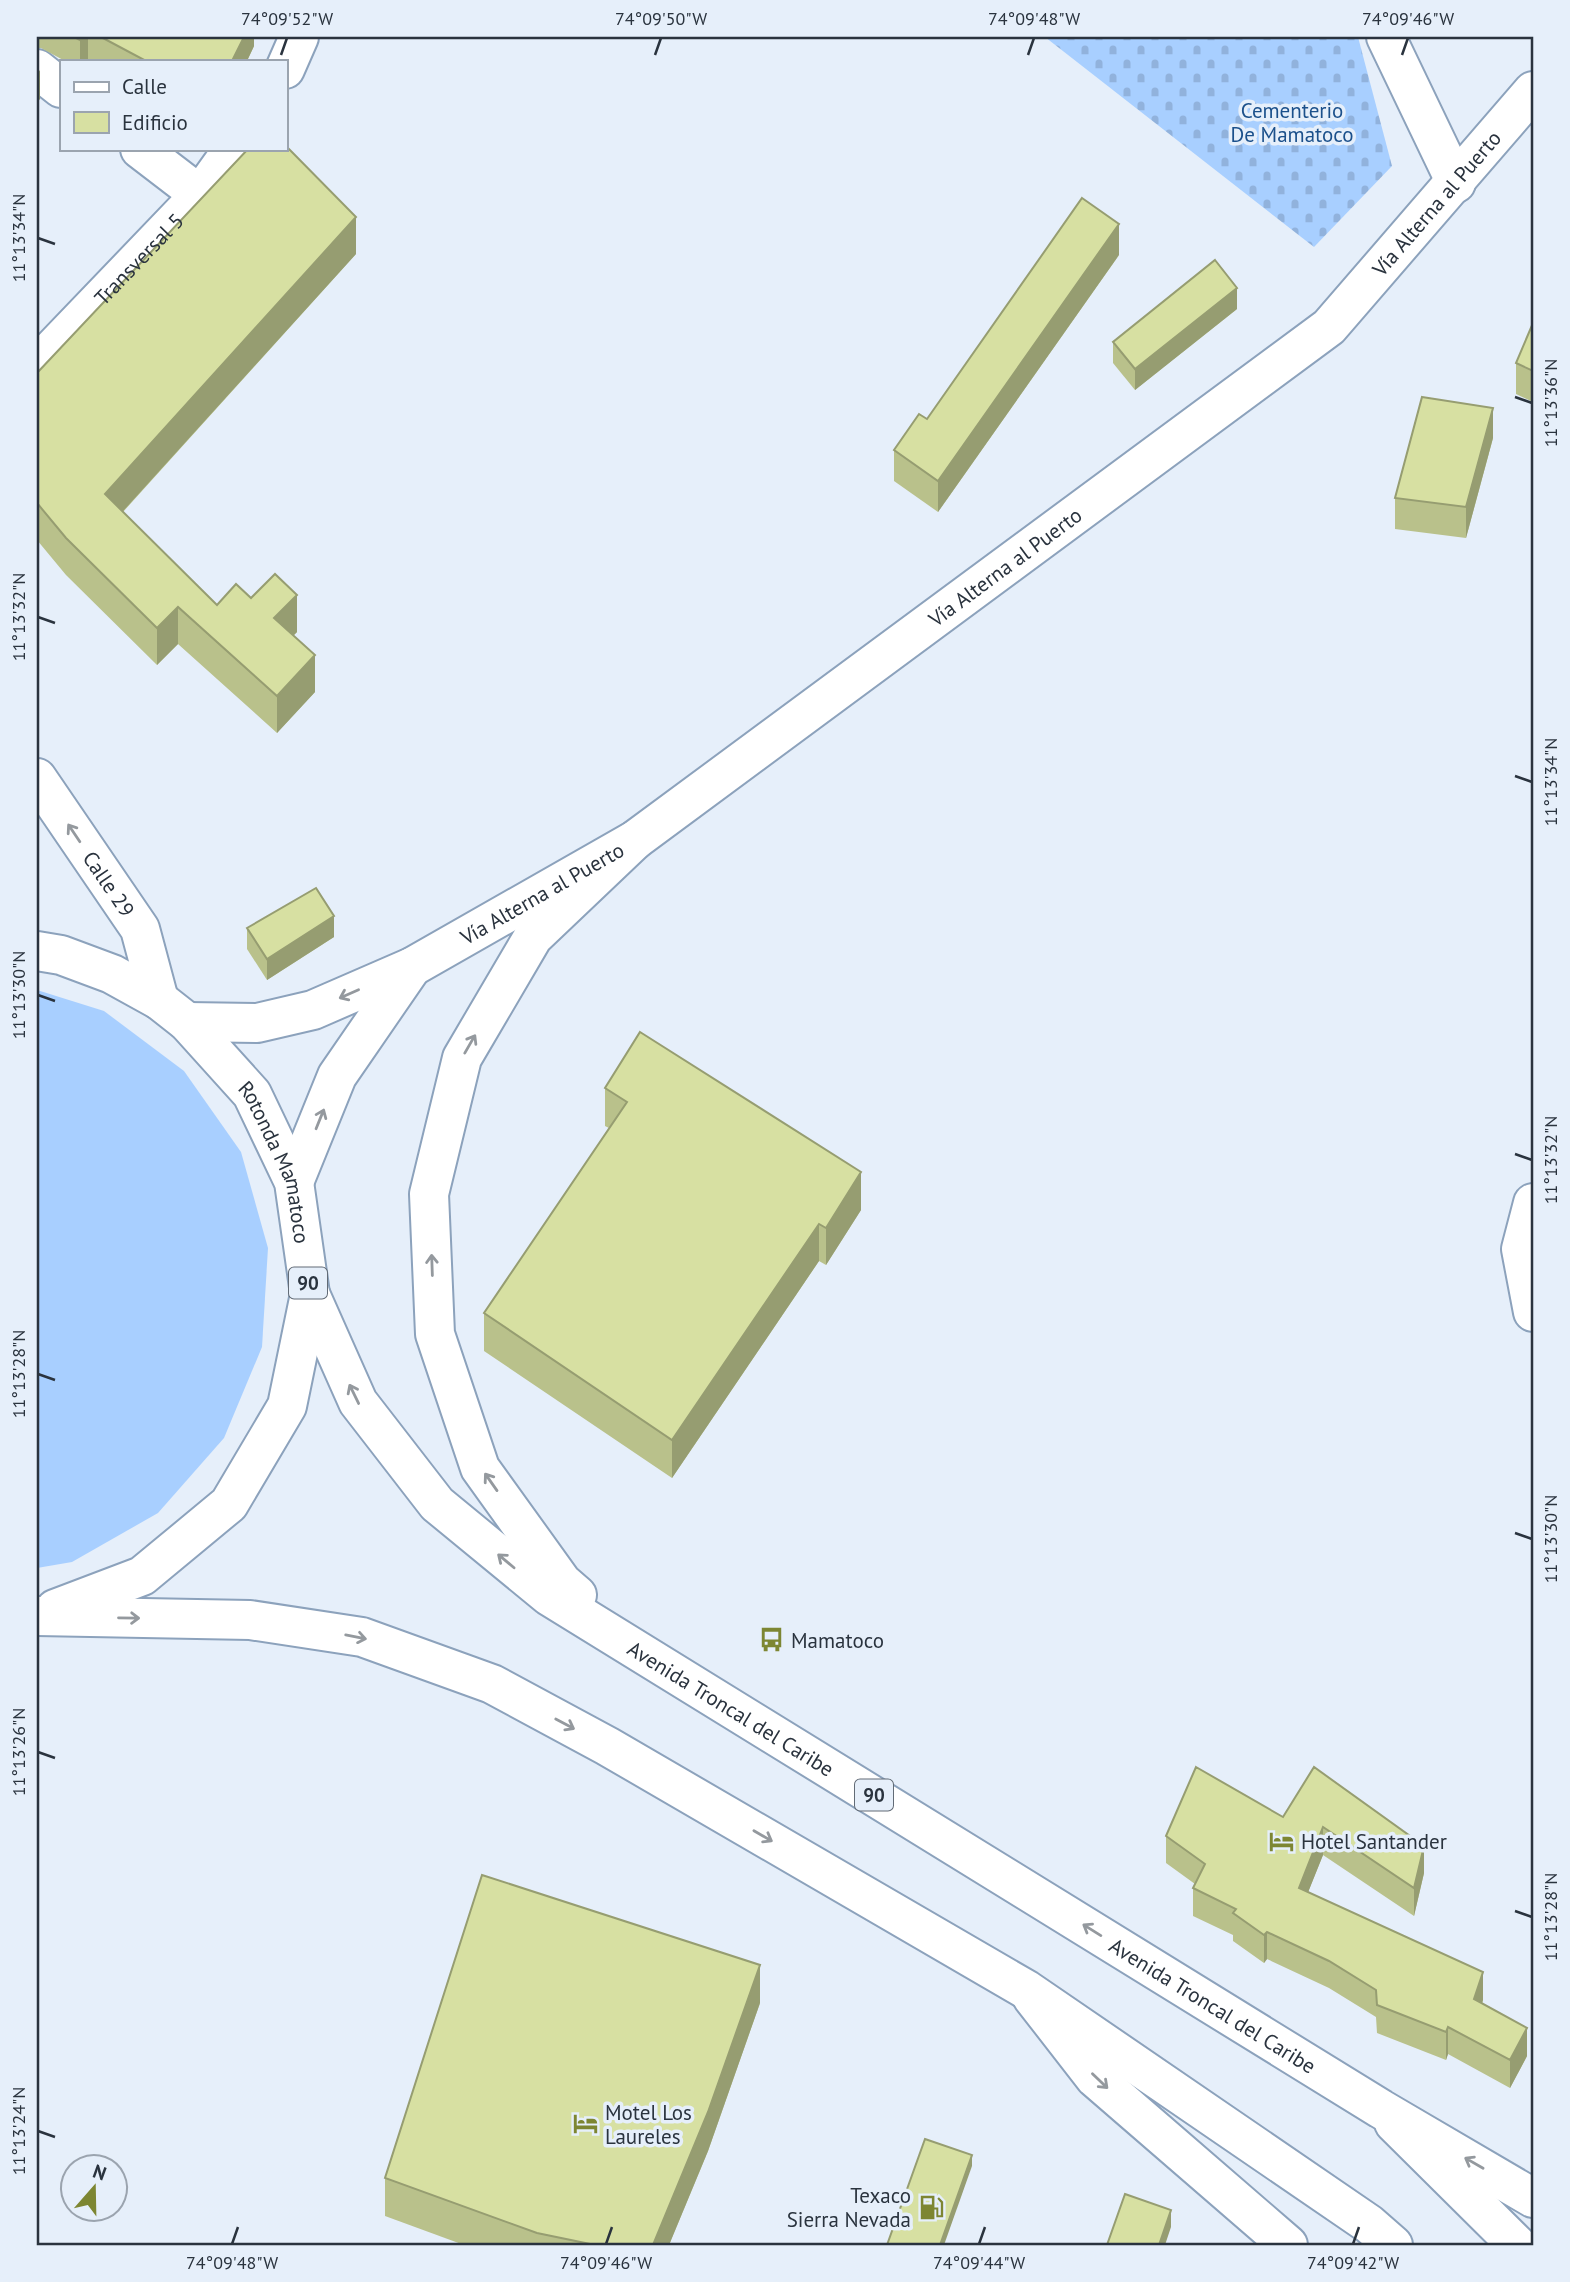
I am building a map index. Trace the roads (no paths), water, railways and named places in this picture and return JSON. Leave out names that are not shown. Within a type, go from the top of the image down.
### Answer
[{"type":"main road","points":[[287,64],[299,37]]},
{"type":"main road","points":[[1387,37],[1457,183]]},
{"type":"main road","points":[[37,69],[60,87]]},
{"type":"main road","name":"Vía Alterna al Puerto","points":[[173,1011],[257,1023],[313,1010],[412,967],[635,841],[1329,327],[1457,183],[1533,91]]},
{"type":"main road","points":[[141,150],[200,195]]},
{"type":"main road","name":"Transversal 5","points":[[37,365],[200,195],[232,150]]},
{"type":"main road","name":"Calle 29","points":[[37,778],[140,929],[173,1011]]},
{"type":"main road","points":[[635,841],[533,937],[462,1058],[429,1194],[435,1334],[480,1468],[562,1582],[672,1670]]},
{"type":"main road","name":"Rotonda Mamatoco","points":[[37,951],[61,955],[112,974],[173,1011],[252,1094],[294,1182],[310,1294],[287,1406],[229,1504],[142,1576],[37,1616]]},
{"type":"main road","name":"Vía Alterna al Puerto","points":[[294,1182],[337,1076],[412,967]]},
{"type":"main road","points":[[1533,1203],[1521,1249],[1533,1312]]},
{"type":"main road","name":"Avenida Troncal del Caribe","points":[[310,1294],[358,1402],[437,1504],[549,1596],[1381,2109],[1533,2198]]},
{"type":"main road","name":"90","points":[[37,1616],[250,1620],[362,1637],[492,1685],[607,1746],[1027,1990],[1369,2224],[1393,2245]]},
{"type":"main road","points":[[1027,1990],[1095,2078],[1288,2245]]},
{"type":"main road","points":[[1381,2109],[1517,2245]]},
{"type":"place","name":"Mamatoco","points":[[771,1640]]},
{"type":"place","name":"Hotel Santander","points":[[1281,1841]]},
{"type":"place","name":"Motel Los Laureles","points":[[585,2124]]},
{"type":"place","name":"Texaco Sierra Nevada","points":[[931,2207]]},
{"type":"park label","name":"Cementerio De Mamatoco","points":[[1292,122]]}]
